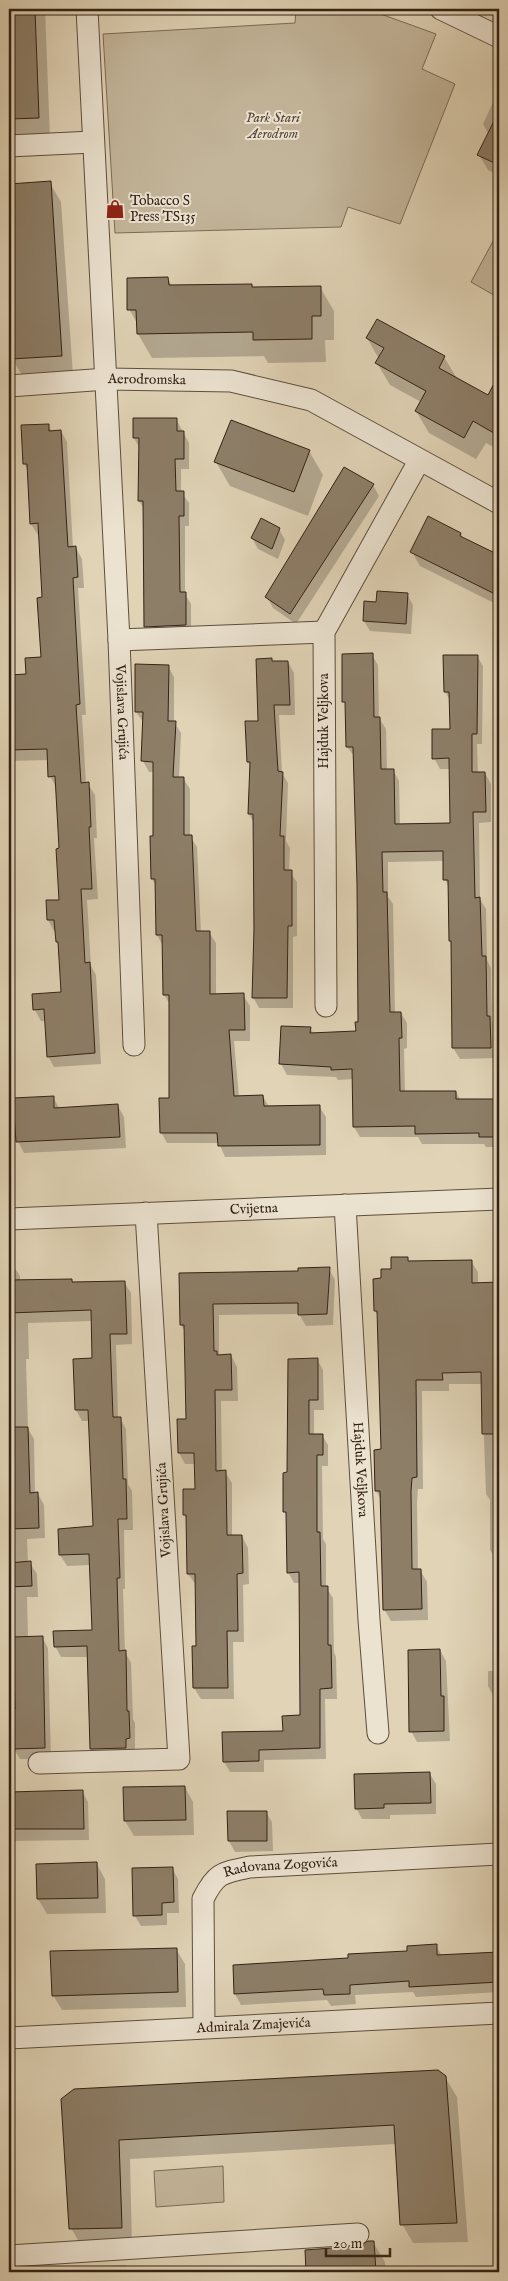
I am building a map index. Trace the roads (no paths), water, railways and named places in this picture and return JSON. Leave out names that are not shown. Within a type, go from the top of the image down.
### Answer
[{"type":"street","name":"Aerodromska","points":[[87,9],[107,379],[231,381],[311,400],[499,503]]},
{"type":"street","points":[[441,9],[499,37]]},
{"type":"street","points":[[9,146],[93,142]]},
{"type":"street","points":[[9,386],[107,379]]},
{"type":"street","name":"Vojislava Grujića","points":[[107,379],[134,1045]]},
{"type":"street","name":"Hajduk Veljkova","points":[[326,1006],[324,632],[420,461]]},
{"type":"street","points":[[119,640],[324,632]]},
{"type":"street","name":"Cvijetna","points":[[9,1219],[499,1199]]},
{"type":"street","name":"Hajduk Veljkova","points":[[345,1205],[369,1620],[378,1733]]},
{"type":"street","name":"Vojislava Grujića","points":[[39,1764],[179,1759],[146,1213]]},
{"type":"street","name":"Radovana Zogovića","points":[[204,2026],[203,1899],[212,1880],[228,1872],[250,1867],[499,1854]]},
{"type":"street","name":"Admirala Zmajevića","points":[[9,2038],[204,2026],[499,2013]]},
{"type":"street","points":[[9,2256],[358,2234]]},
{"type":"place","name":"Tobacco S Press TS135","points":[[115,209]]},
{"type":"park label","name":"Park Stari Aerodrom","points":[[273,126]]}]
